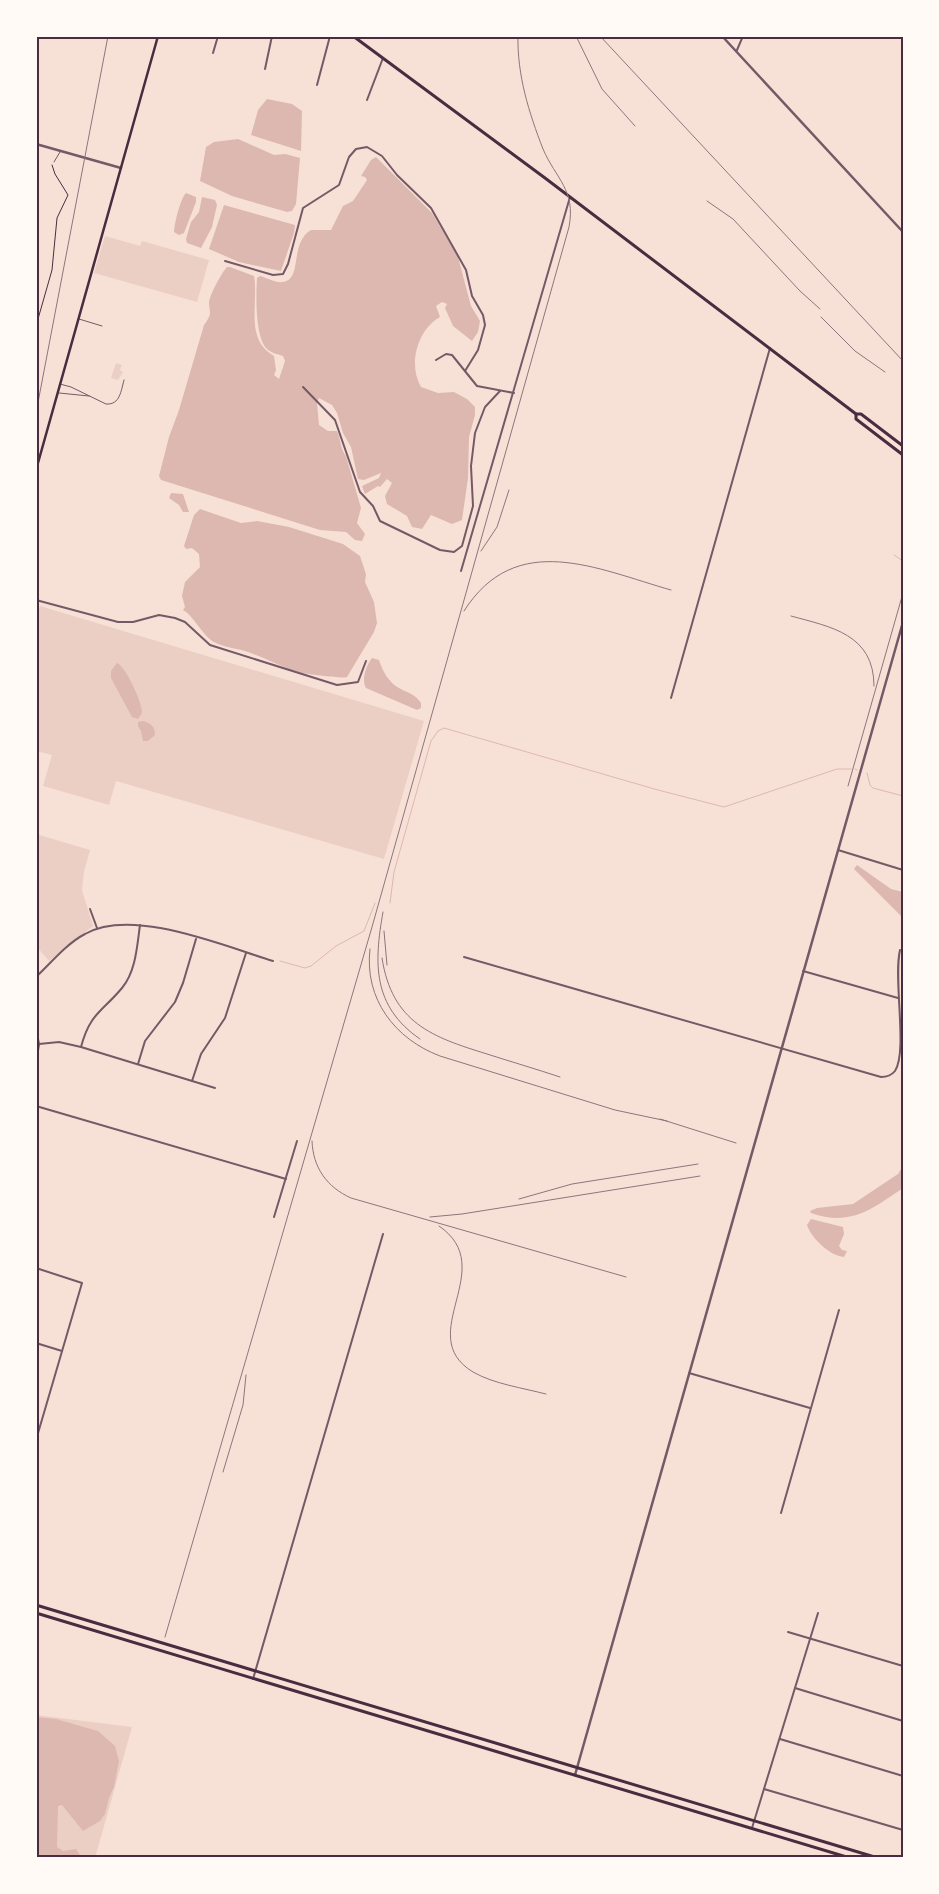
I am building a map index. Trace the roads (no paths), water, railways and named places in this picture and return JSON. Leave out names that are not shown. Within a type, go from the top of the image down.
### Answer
[{"type":"main road","points":[[36,470],[158,36]]},
{"type":"main road","points":[[353,36],[570,197],[856,414],[861,414],[903,446]]},
{"type":"main road","points":[[856,414],[856,419],[903,455]]},
{"type":"main road","points":[[36,1605],[878,1858]]},
{"type":"main road","points":[[36,1613],[850,1858]]},
{"type":"street","points":[[213,53],[218,36]]},
{"type":"street","points":[[265,69],[272,36]]},
{"type":"street","points":[[317,85],[330,36]]},
{"type":"street","points":[[722,36],[903,232]]},
{"type":"street","points":[[736,52],[743,36]]},
{"type":"street","points":[[367,100],[383,58]]},
{"type":"street","points":[[36,144],[121,168]]},
{"type":"street","points":[[225,261],[273,275],[282,274],[288,264],[303,208],[339,185],[347,162],[354,150],[363,147],[371,148],[382,156],[397,175],[431,208],[463,261],[472,296],[483,315],[485,325],[478,350],[465,371]]},
{"type":"street","points":[[461,571],[570,197]]},
{"type":"street","points":[[671,698],[770,348]]},
{"type":"street","points":[[436,360],[449,354],[455,356],[477,386],[514,393]]},
{"type":"street","points":[[302,387],[335,420],[360,492],[373,506],[380,521],[423,542],[450,552],[456,552],[462,546],[473,506],[471,466],[477,425],[484,407],[500,391]]},
{"type":"street","points":[[36,600],[118,622],[133,622],[159,615],[176,618],[185,622],[210,645],[337,685],[358,682],[366,661]]},
{"type":"street","points":[[575,1774],[903,622]]},
{"type":"street","points":[[838,850],[903,870]]},
{"type":"street","points":[[90,909],[97,929]]},
{"type":"street","points":[[36,977],[74,942],[97,929],[120,924],[140,925],[196,938],[273,961]]},
{"type":"street","points":[[81,1047],[85,1032],[95,1014],[122,987],[131,972],[140,925]]},
{"type":"street","points":[[138,1064],[146,1041],[175,1002],[183,983],[196,938]]},
{"type":"street","points":[[464,957],[881,1077],[892,1074],[898,1060],[900,1029],[896,964],[900,950]]},
{"type":"street","points":[[192,1081],[201,1054],[225,1018],[246,953]]},
{"type":"street","points":[[803,971],[898,998]]},
{"type":"street","points":[[36,1029],[39,1044],[36,1064]]},
{"type":"street","points":[[39,1044],[58,1042],[81,1047],[215,1088]]},
{"type":"street","points":[[36,1106],[286,1180]]},
{"type":"street","points":[[274,1217],[297,1140]]},
{"type":"street","points":[[253,1678],[383,1234]]},
{"type":"street","points":[[36,1268],[82,1283],[36,1440]]},
{"type":"street","points":[[781,1513],[839,1310]]},
{"type":"street","points":[[36,1343],[62,1351]]},
{"type":"street","points":[[689,1373],[810,1408]]},
{"type":"street","points":[[752,1828],[818,1613]]},
{"type":"street","points":[[788,1632],[903,1666]]},
{"type":"street","points":[[795,1688],[903,1721]]},
{"type":"street","points":[[780,1739],[903,1776]]},
{"type":"street","points":[[764,1789],[903,1830]]},
{"type":"lane","points":[[54,162],[60,151]]},
{"type":"lane","points":[[79,319],[102,326]]},
{"type":"lane","points":[[60,384],[106,404],[111,404],[118,400],[124,380]]},
{"type":"lane","points":[[58,393],[90,396]]},
{"type":"waterway","points":[[894,555],[903,561]]},
{"type":"waterway","points":[[390,903],[394,872],[431,741],[438,731],[444,728],[658,790],[724,807],[837,769],[851,769]]},
{"type":"waterway","points":[[867,773],[870,785],[873,788],[903,796]]},
{"type":"waterway","points":[[280,961],[305,968],[311,966],[336,946],[364,931],[375,903]]},
{"type":"railway","points":[[36,413],[108,36]]},
{"type":"railway","points":[[165,1637],[372,927],[569,227],[570,203],[564,185],[543,149],[525,94],[518,51],[518,36]]},
{"type":"railway","points":[[576,36],[602,89],[635,126]]},
{"type":"railway","points":[[600,36],[903,361]]},
{"type":"railway","points":[[707,201],[733,219],[800,291],[820,309]]},
{"type":"railway","points":[[821,317],[855,351],[885,372]]},
{"type":"railway","points":[[481,551],[497,527],[509,490]]},
{"type":"railway","points":[[464,611],[485,586],[508,570],[533,563],[559,562],[587,566],[671,590]]},
{"type":"railway","points":[[848,786],[903,593]]},
{"type":"railway","points":[[791,616],[835,629],[858,644],[867,655],[872,669],[874,686]]},
{"type":"railway","points":[[383,912],[378,949],[380,982],[385,998],[393,1012],[404,1026],[420,1039]]},
{"type":"railway","points":[[384,931],[387,965]]},
{"type":"railway","points":[[370,949],[369,967],[372,984],[386,1015],[396,1028],[424,1049],[440,1056],[615,1110],[667,1121]]},
{"type":"railway","points":[[382,958],[387,980],[395,998],[405,1012],[418,1024],[432,1033],[467,1048],[560,1077]]},
{"type":"railway","points":[[660,1119],[736,1143]]},
{"type":"railway","points":[[312,1141],[315,1160],[323,1176],[342,1194],[351,1198],[626,1277]]},
{"type":"railway","points":[[519,1199],[572,1184],[698,1164]]},
{"type":"railway","points":[[430,1217],[462,1214],[700,1176]]},
{"type":"railway","points":[[439,1226],[456,1243],[462,1261],[461,1281],[452,1321],[451,1339],[457,1357],[473,1372],[481,1376],[499,1383],[546,1394]]},
{"type":"railway","points":[[223,1472],[243,1405],[246,1375]]}]
